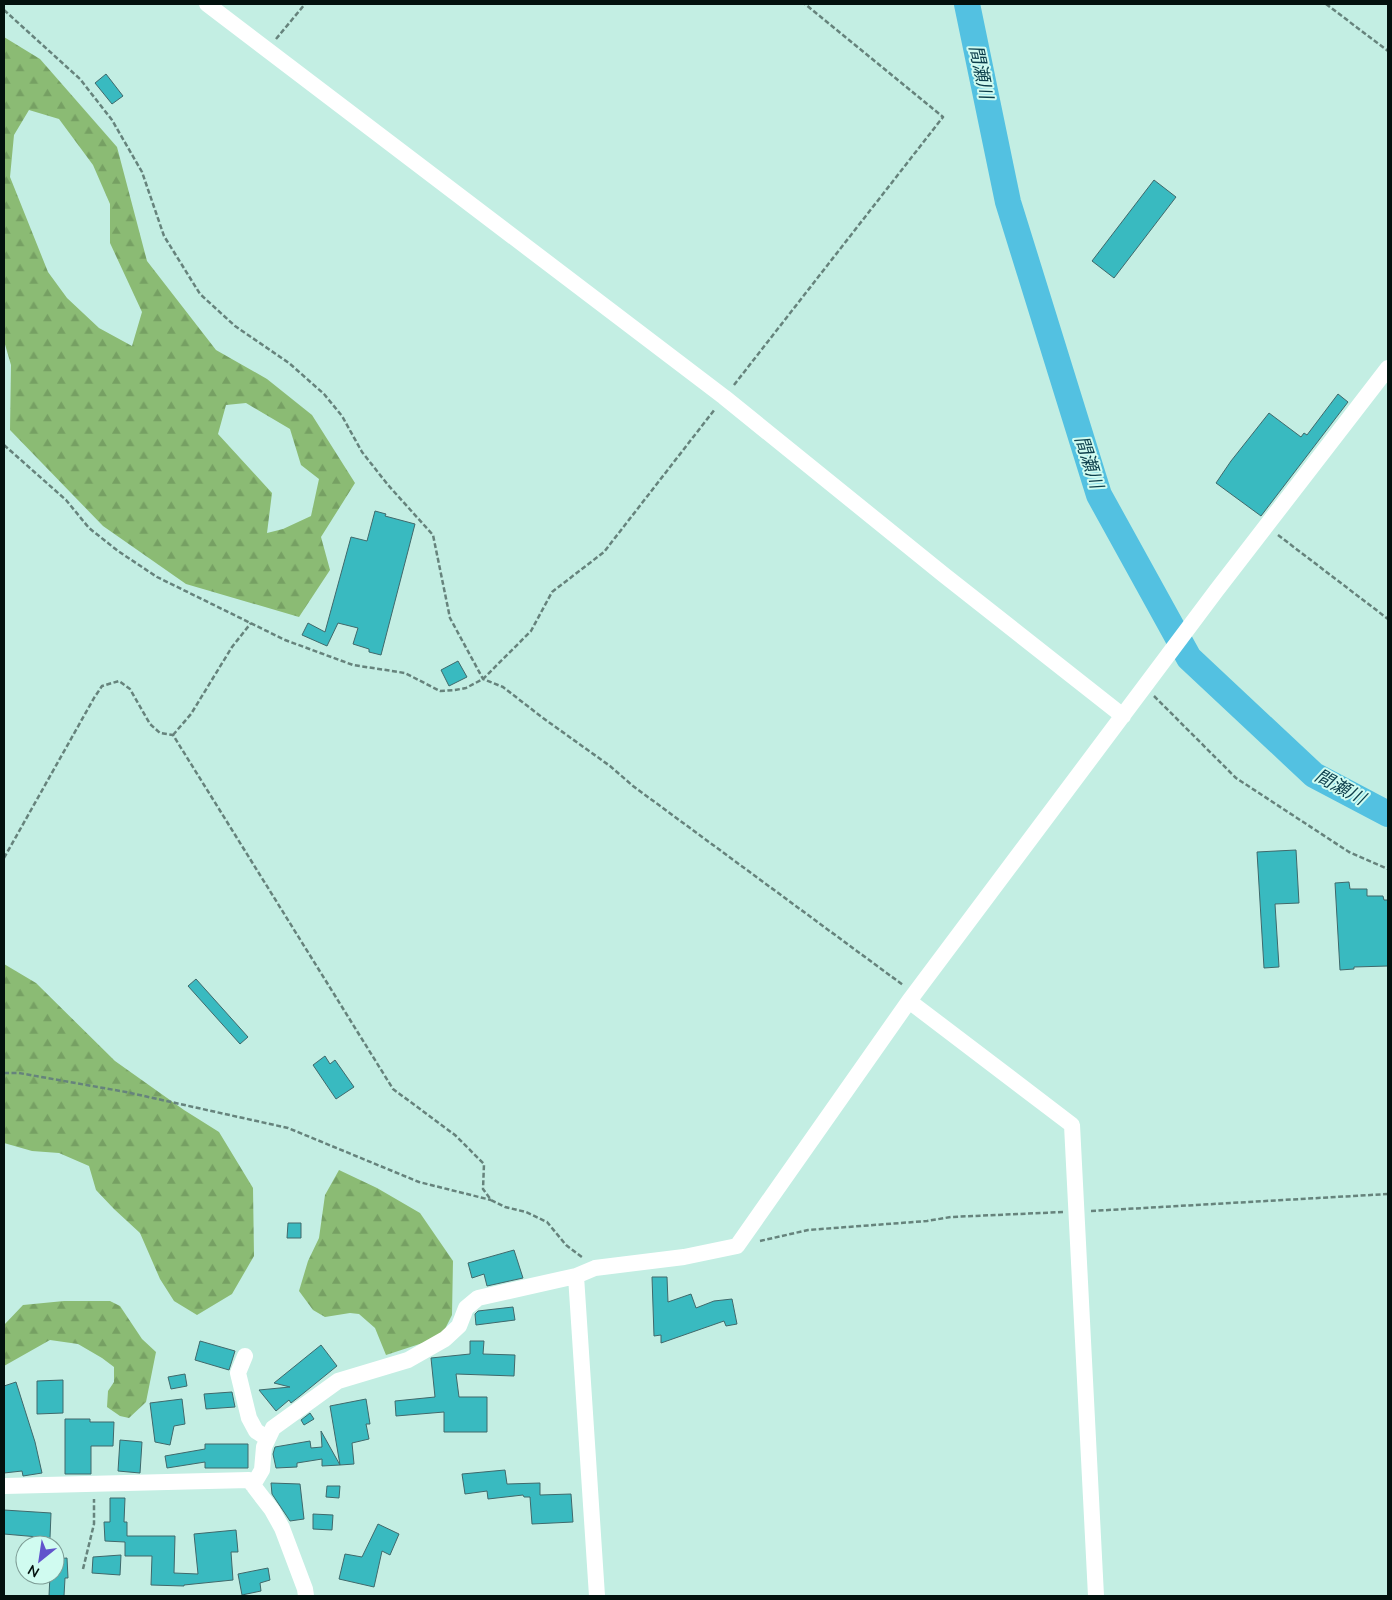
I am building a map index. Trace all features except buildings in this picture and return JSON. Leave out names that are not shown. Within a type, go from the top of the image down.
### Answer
[{"type":"street","points":[[207,4],[724,397],[944,575],[1123,716]]},
{"type":"street","points":[[253,1485],[262,1470],[264,1447],[274,1428],[338,1382],[408,1360],[445,1339],[459,1326],[466,1308],[478,1298],[576,1276],[595,1268],[684,1257],[737,1246],[911,997],[1216,591],[1388,368]]},
{"type":"street","points":[[911,997],[1072,1126],[1096,1596]]},
{"type":"street","points":[[576,1276],[597,1596]]},
{"type":"street","points":[[245,1356],[238,1373],[250,1418],[256,1431],[268,1439]]},
{"type":"street","points":[[4,1486],[249,1480],[272,1510],[282,1528],[306,1596]]},
{"type":"path","points":[[266,50],[305,4]]},
{"type":"path","points":[[4,445],[66,500],[89,528],[118,551],[157,577],[285,640],[353,665],[405,673],[440,691],[466,688],[483,679],[531,632],[552,592],[604,552],[943,117],[805,4]]},
{"type":"path","points":[[1326,4],[1388,51]]},
{"type":"path","points":[[4,10],[80,78],[112,120],[142,172],[164,236],[200,294],[235,326],[289,362],[324,394],[342,416],[362,452],[383,479],[433,534],[450,618],[483,679],[503,687],[535,710],[543,718],[610,766],[633,786],[911,997]]},
{"type":"path","points":[[1266,526],[1388,619]]},
{"type":"path","points":[[173,735],[191,714],[232,647],[251,623]]},
{"type":"path","points":[[4,858],[94,698],[102,686],[119,681],[130,689],[150,724],[160,733],[173,735],[393,1089],[455,1135],[484,1164],[483,1189],[491,1200]]},
{"type":"path","points":[[1144,686],[1236,778],[1349,852],[1388,869]]},
{"type":"path","points":[[4,1073],[20,1073],[126,1092],[288,1128],[419,1182],[491,1200],[505,1207],[526,1212],[547,1222],[566,1245],[595,1268]]},
{"type":"path","points":[[737,1246],[808,1230],[950,1218],[1388,1194]]},
{"type":"path","points":[[84,1569],[94,1524],[95,1484]]},
{"type":"green space","points":[[4,37],[40,59],[117,147],[147,261],[216,350],[267,379],[312,415],[355,483],[321,537],[330,570],[299,617],[186,584],[103,526],[10,430],[11,365],[4,341]],"holes":[[[29,110],[59,119],[93,165],[110,204],[110,243],[142,312],[132,346],[99,328],[67,298],[48,272],[10,177],[14,135]],[[246,403],[290,429],[301,465],[319,479],[311,516],[283,529],[267,533],[272,493],[218,434],[226,405]]]},
{"type":"green space","points":[[4,964],[36,983],[115,1061],[184,1110],[219,1132],[253,1188],[254,1256],[232,1294],[197,1315],[174,1301],[160,1279],[140,1233],[96,1190],[89,1166],[59,1153],[32,1151],[4,1143]]},
{"type":"green space","points":[[339,1170],[377,1188],[420,1213],[453,1261],[452,1315],[441,1337],[386,1355],[375,1328],[359,1314],[350,1313],[325,1317],[313,1310],[299,1291],[308,1261],[319,1238],[325,1195]]},
{"type":"green space","points":[[64,1301],[110,1301],[120,1306],[142,1339],[156,1352],[146,1402],[129,1418],[120,1416],[107,1407],[108,1391],[114,1382],[114,1367],[78,1344],[50,1340],[4,1366],[4,1325],[23,1305]]},
{"type":"waterway","name":"間瀬川","points":[[967,4],[1008,202],[1099,495],[1189,658],[1314,775],[1388,814]]}]
